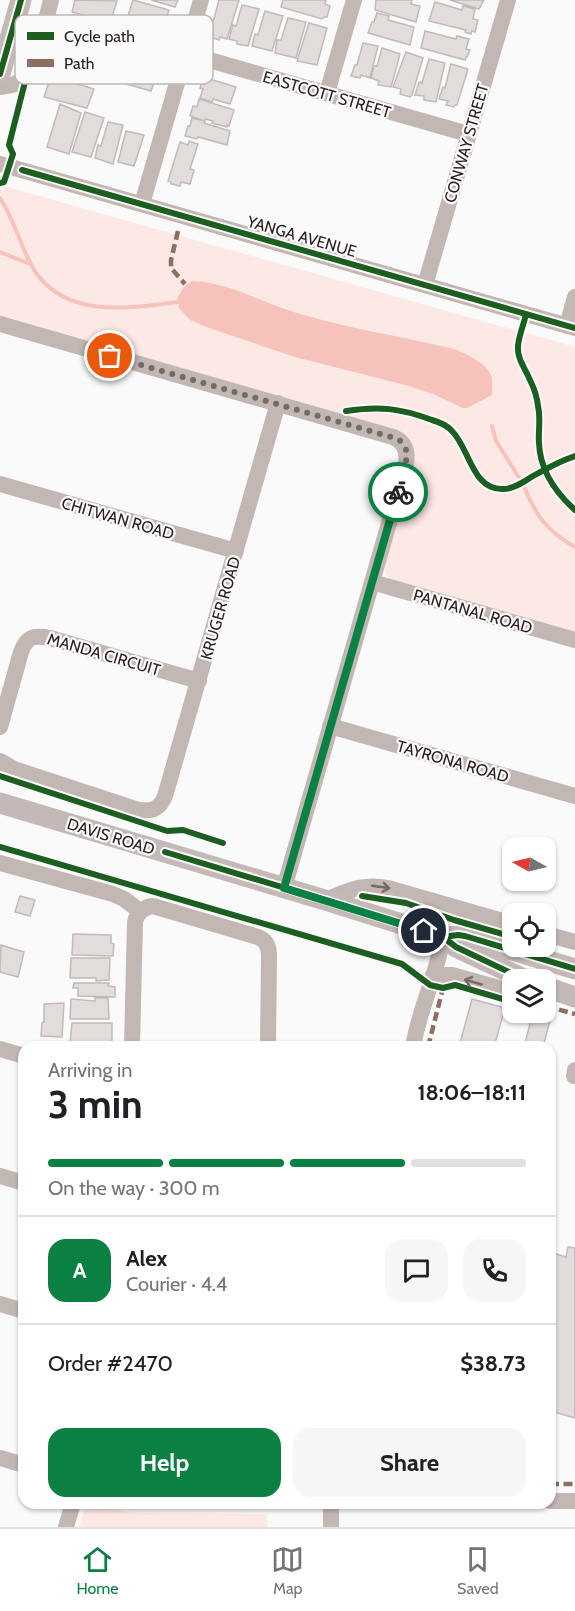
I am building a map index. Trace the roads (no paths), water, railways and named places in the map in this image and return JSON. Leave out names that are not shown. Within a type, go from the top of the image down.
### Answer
[{"type":"main road","points":[[17,15],[21,0]]},
{"type":"main road","points":[[0,74],[15,21]]},
{"type":"main road","name":"DAVIS ROAD","points":[[0,803],[325,900],[443,938],[456,947],[503,969]]},
{"type":"main road","name":"DAVIS ROAD","points":[[443,938],[465,936],[575,969]]},
{"type":"street","points":[[47,15],[51,0]]},
{"type":"street","points":[[197,15],[201,0]]},
{"type":"street","points":[[327,93],[354,0]]},
{"type":"street","name":"CONWAY STREET","points":[[425,285],[508,0]]},
{"type":"street","name":"EASTCOTT STREET","points":[[213,61],[468,134]]},
{"type":"street","points":[[0,87],[16,84]]},
{"type":"street","points":[[142,204],[177,84]]},
{"type":"street","name":"YANGA AVENUE","points":[[0,164],[571,327]]},
{"type":"street","name":"YANGA AVENUE","points":[[0,171],[22,171]]},
{"type":"street","points":[[571,327],[575,297]]},
{"type":"street","points":[[0,324],[393,437],[399,440],[407,451],[406,464],[284,888]]},
{"type":"street","name":"KRUGER ROAD","points":[[0,761],[14,769],[135,809],[155,810],[162,804],[278,403]]},
{"type":"street","name":"CHITWAN ROAD","points":[[0,484],[236,551]]},
{"type":"street","name":"PANTANAL ROAD","points":[[372,582],[575,640]]},
{"type":"street","name":"MANDA CIRCUIT","points":[[0,727],[21,652],[27,641],[38,636],[199,681]]},
{"type":"street","name":"TAYRONA ROAD","points":[[330,726],[575,796]]},
{"type":"street","points":[[0,863],[113,894],[140,911]]},
{"type":"street","points":[[325,900],[358,887],[376,886],[502,921]]},
{"type":"street","points":[[132,1041],[135,919],[140,911],[149,907],[157,907],[262,938],[269,955],[268,1041]]},
{"type":"street","points":[[556,937],[575,942]]},
{"type":"street","points":[[414,1041],[419,1019],[441,952],[443,938]]},
{"type":"street","points":[[433,975],[452,975],[502,989]]},
{"type":"street","points":[[0,1049],[18,1054]]},
{"type":"street","points":[[0,1176],[18,1181]]},
{"type":"street","points":[[0,1304],[18,1309]]},
{"type":"street","points":[[0,1458],[18,1462]]},
{"type":"street","points":[[556,1501],[575,1501]]},
{"type":"street","points":[[66,1527],[71,1509]]},
{"type":"street","points":[[331,1509],[331,1527]]},
{"type":"waterway","points":[[0,198],[36,273],[50,288],[65,298],[83,304],[121,308],[178,302]]},
{"type":"waterway","points":[[0,252],[30,264]]},
{"type":"waterway","points":[[492,426],[496,441],[520,479]]},
{"type":"waterway","points":[[524,486],[533,506],[544,522],[557,535],[575,547]]}]
